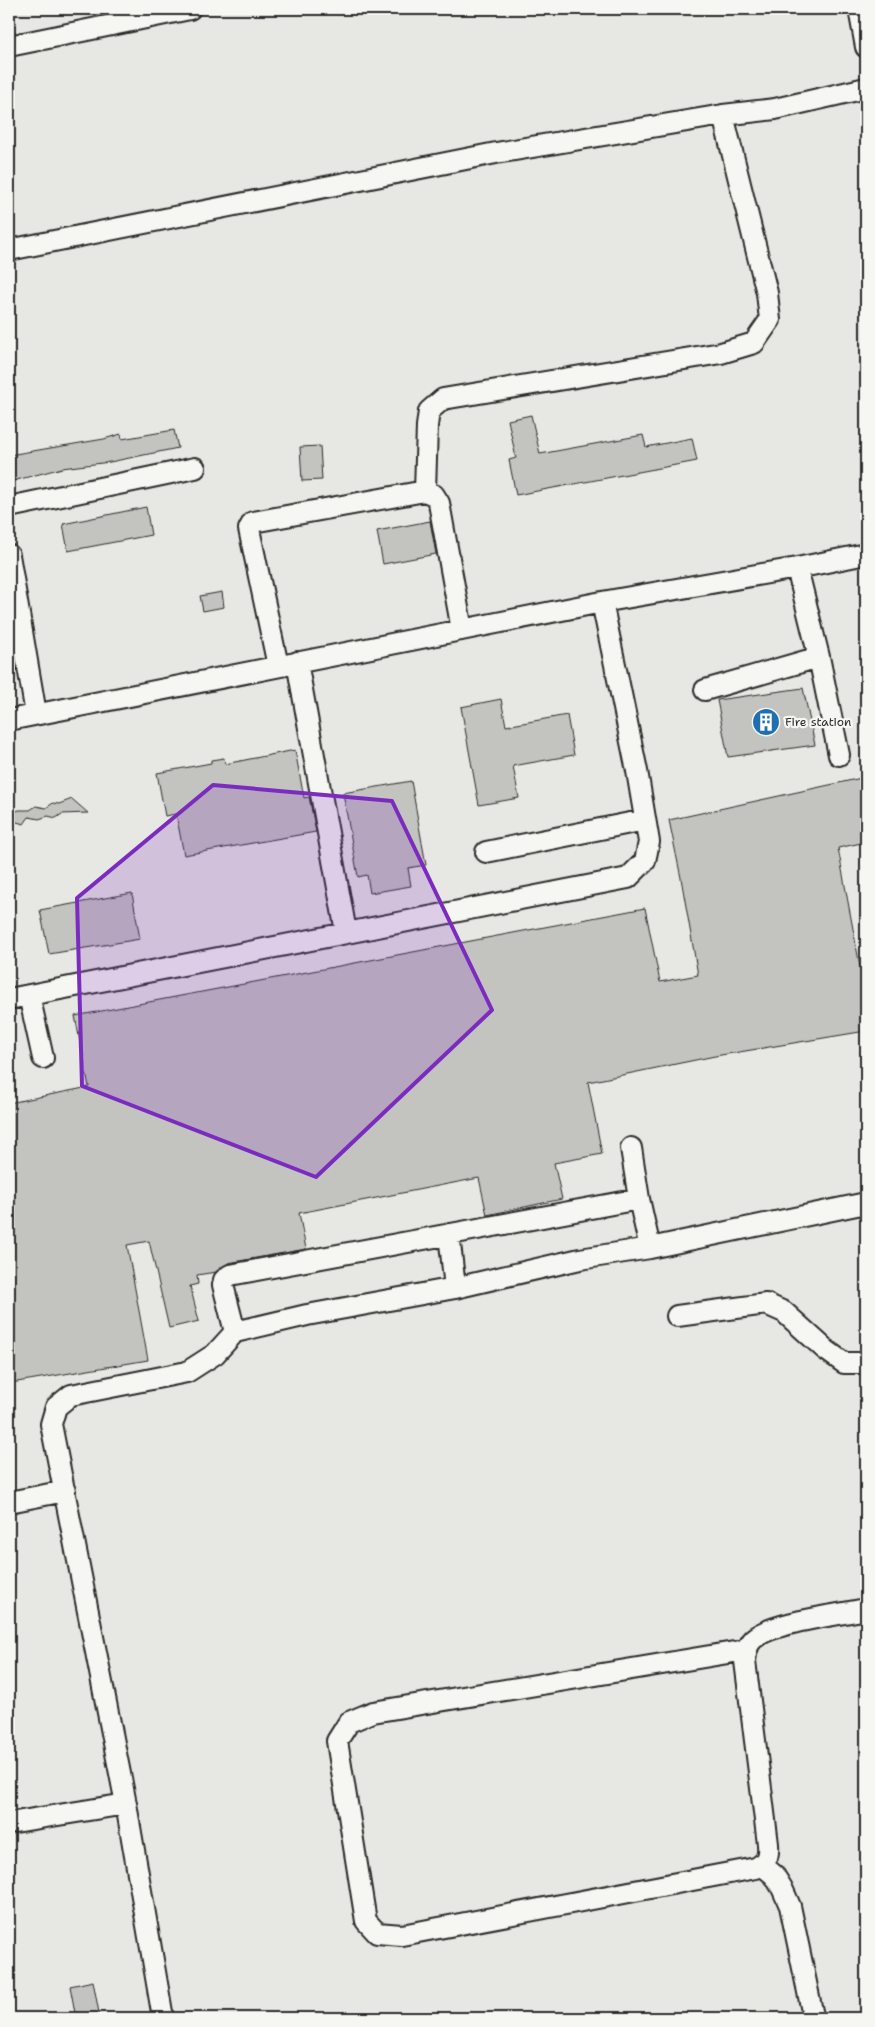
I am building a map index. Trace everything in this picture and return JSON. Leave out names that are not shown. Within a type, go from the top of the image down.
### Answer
[{"type":"lane","points":[[9,46],[190,9]]},
{"type":"lane","points":[[859,9],[866,47]]},
{"type":"lane","points":[[9,250],[496,153],[723,115],[776,109],[866,88]]},
{"type":"lane","points":[[425,491],[427,426],[430,411],[443,399],[721,353],[754,343],[770,320],[767,293],[723,115]]},
{"type":"lane","points":[[9,507],[195,468]]},
{"type":"lane","points":[[346,932],[287,664],[249,529],[253,522],[425,491],[434,496],[439,503],[462,630]]},
{"type":"lane","points":[[9,720],[602,602],[866,554]]},
{"type":"lane","points":[[9,555],[36,714]]},
{"type":"lane","points":[[797,568],[819,657],[839,755]]},
{"type":"lane","points":[[9,999],[628,878],[645,861],[649,842],[602,602]]},
{"type":"lane","points":[[705,690],[819,657]]},
{"type":"lane","points":[[486,852],[645,820]]},
{"type":"lane","points":[[29,995],[43,1058]]},
{"type":"lane","points":[[631,1148],[639,1199],[650,1248]]},
{"type":"lane","points":[[235,1332],[223,1285],[224,1280],[230,1275],[639,1199]]},
{"type":"lane","points":[[163,2018],[126,1804],[51,1424],[56,1407],[71,1395],[188,1372],[215,1354],[235,1332],[307,1315],[455,1288],[580,1260],[650,1248],[866,1203]]},
{"type":"lane","points":[[449,1234],[455,1288]]},
{"type":"lane","points":[[677,1316],[766,1304],[784,1312],[826,1350],[844,1363],[866,1363]]},
{"type":"lane","points":[[9,1502],[64,1491]]},
{"type":"lane","points":[[746,1650],[373,1712],[349,1722],[337,1741],[366,1921],[378,1933],[402,1935],[756,1868],[762,1865],[766,1861],[768,1844],[745,1661],[746,1650],[753,1640],[773,1628],[866,1610]]},
{"type":"lane","points":[[9,1823],[126,1804]]},
{"type":"lane","points":[[762,1865],[774,1876],[790,1906],[813,2016],[815,2018]]},
{"type":"highlighted area","points":[[213,785],[392,801],[492,1010],[316,1177],[82,1086],[77,898]]},
{"type":"shaded area","points":[[9,9],[866,9],[866,2018],[9,2018]]},
{"type":"building","points":[[531,415],[540,454],[643,435],[646,447],[692,438],[697,461],[516,495],[509,460],[516,458],[508,420]]},
{"type":"building","points":[[174,430],[178,448],[110,462],[62,468],[9,482],[9,455],[104,439],[121,434],[122,439]]},
{"type":"building","points":[[320,446],[322,480],[302,481],[300,447]]},
{"type":"building","points":[[146,507],[151,535],[68,551],[63,524]]},
{"type":"building","points":[[430,521],[436,554],[383,564],[377,531]]},
{"type":"building","points":[[222,592],[224,607],[203,611],[200,596]]},
{"type":"building","name":"Fire station","points":[[803,688],[815,745],[728,757],[717,700]]},
{"type":"building","points":[[501,699],[506,726],[567,715],[574,755],[513,766],[519,798],[479,805],[461,707]]},
{"type":"building","points":[[295,750],[304,798],[309,797],[316,832],[184,855],[176,814],[165,816],[157,773],[211,763],[211,760],[224,758],[225,764]]},
{"type":"building","points":[[866,777],[866,842],[838,848],[866,999],[866,1031],[715,1056],[588,1082],[602,1154],[554,1163],[562,1199],[487,1215],[479,1178],[299,1213],[306,1249],[228,1263],[216,1272],[197,1275],[198,1284],[190,1286],[199,1321],[169,1328],[149,1241],[127,1245],[148,1360],[11,1383],[9,1367],[9,1103],[89,1087],[75,1016],[645,908],[660,982],[698,975],[669,820]]},
{"type":"building","points":[[411,781],[426,865],[408,868],[411,886],[370,893],[367,875],[358,877],[343,793]]},
{"type":"building","points":[[72,799],[88,813],[62,814],[56,818],[48,816],[39,819],[29,817],[24,824],[9,820],[9,814],[19,810],[30,810],[36,806],[46,808],[53,803],[59,804]]},
{"type":"building","points":[[132,893],[140,939],[49,954],[40,910]]},
{"type":"building","points":[[93,1981],[100,2018],[76,2018],[70,1986]]},
{"type":"place","name":"Fire station","points":[[766,722]]}]
